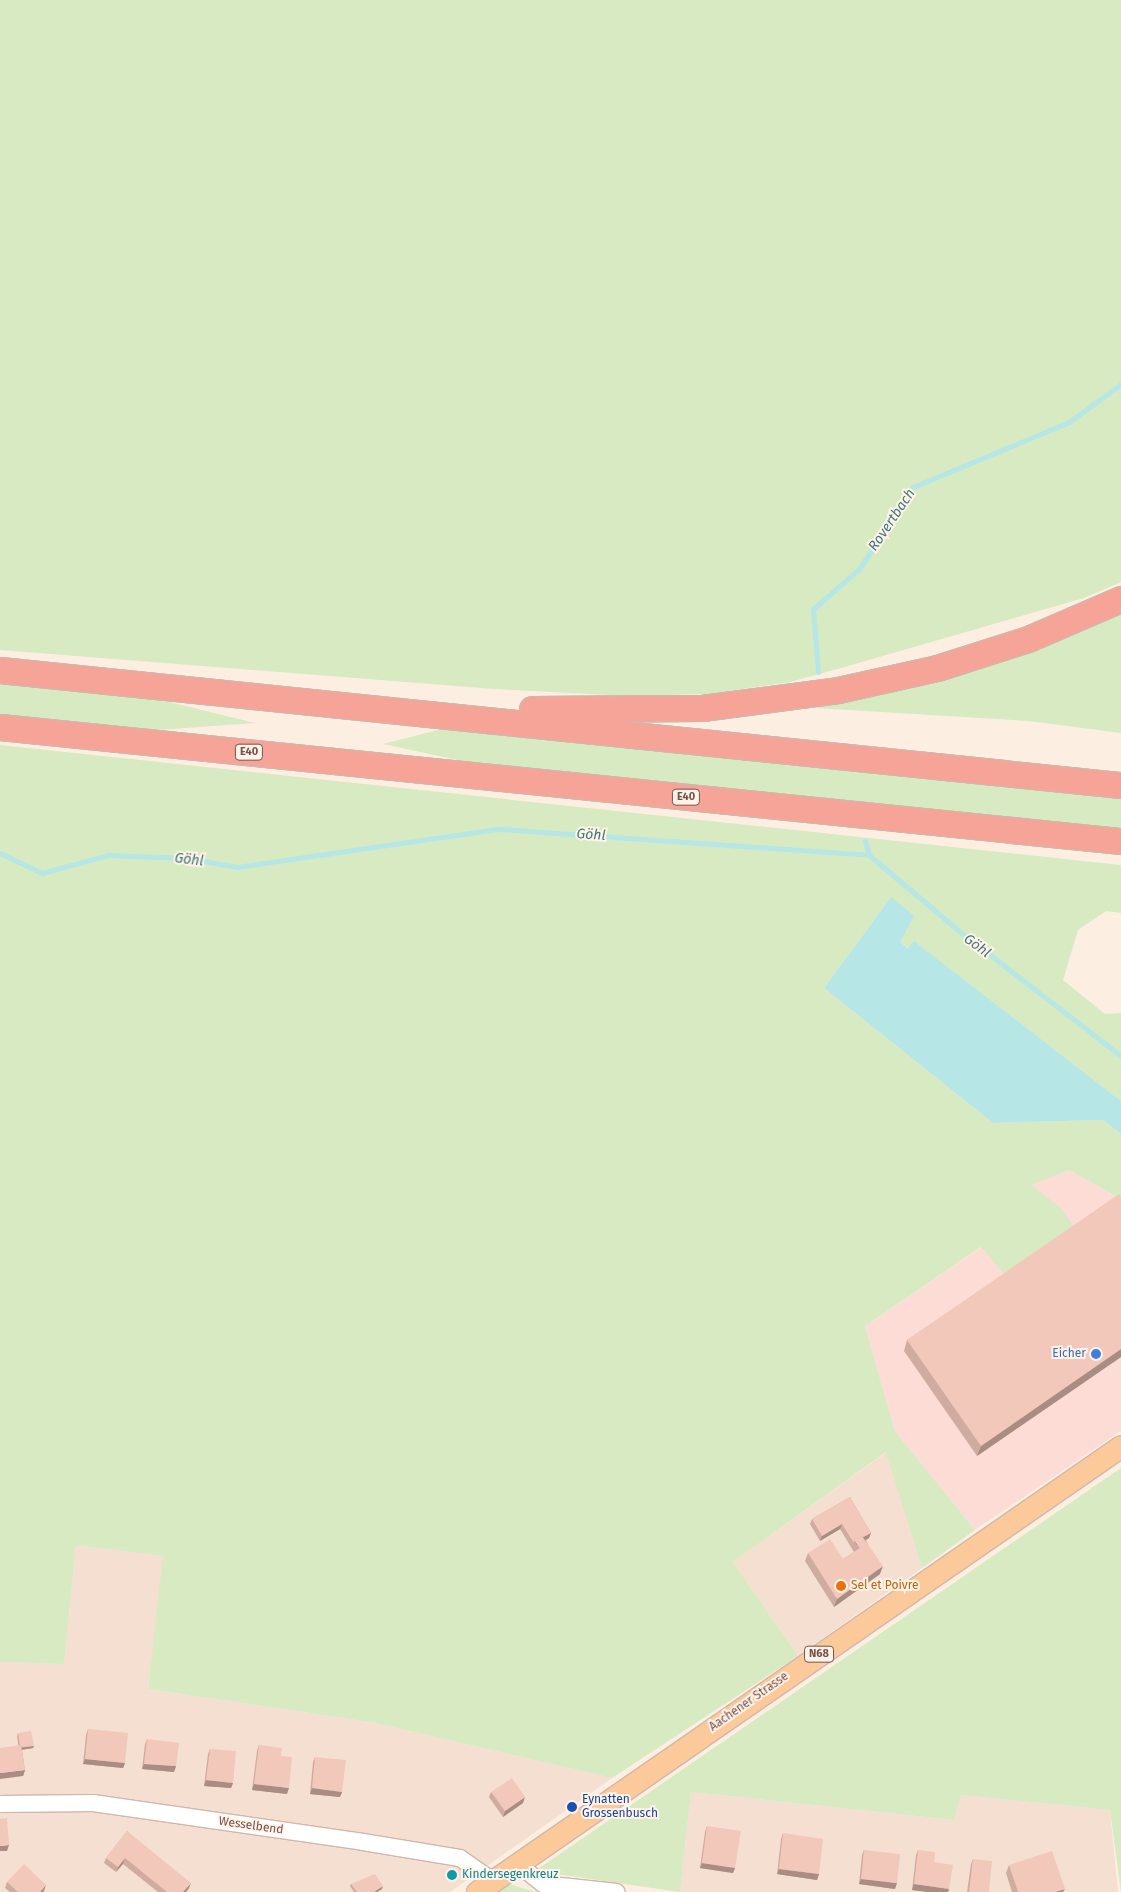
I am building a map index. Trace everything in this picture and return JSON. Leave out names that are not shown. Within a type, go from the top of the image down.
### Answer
[{"type":"highway","points":[[541,717],[702,708],[838,690],[937,668],[1028,639],[1121,599]]},
{"type":"highway","points":[[0,670],[473,718],[505,715],[541,717],[823,754],[1121,785]]},
{"type":"highway","name":"E40","points":[[0,727],[1121,841]]},
{"type":"main road","name":"Aachener Strasse","points":[[485,1887],[1121,1446]]},
{"type":"street","name":"Wesselbend","points":[[0,1804],[92,1803],[373,1843],[460,1858],[485,1887]]},
{"type":"street","points":[[518,1864],[543,1884],[570,1889],[617,1892]]},
{"type":"shaded area","points":[[1069,1170],[1121,1199],[1121,1431],[975,1530],[895,1431],[865,1326],[982,1247],[1060,1207],[1030,1185]]},
{"type":"shaded area","points":[[887,1452],[922,1568],[798,1656],[733,1562]]},
{"type":"shaded area","points":[[76,1545],[164,1556],[148,1689],[371,1722],[612,1778],[450,1892],[0,1892],[0,1662],[64,1664]]},
{"type":"shaded area","points":[[691,1792],[954,1820],[961,1795],[1110,1810],[1118,1892],[680,1892]]},
{"type":"green space","points":[[0,0],[1121,0],[1121,582],[1084,598],[790,682],[708,694],[629,696],[494,689],[0,650]]},
{"type":"green space","points":[[1121,609],[1121,733],[1029,721],[815,708],[936,676]]},
{"type":"green space","points":[[0,681],[141,695],[255,723],[144,731],[0,717]]},
{"type":"green space","points":[[454,726],[1121,794],[1121,830],[476,764],[383,744]]},
{"type":"green space","points":[[0,745],[1121,865],[1121,913],[1106,911],[1078,930],[1063,980],[1105,1014],[1121,1013],[1121,1101],[915,942],[909,948],[900,942],[891,897],[824,988],[993,1123],[1103,1120],[1121,1134],[1121,1199],[1069,1170],[1031,1185],[1060,1207],[1075,1228],[1005,1275],[981,1247],[865,1326],[895,1431],[975,1530],[922,1568],[886,1452],[733,1562],[798,1656],[612,1778],[371,1722],[148,1689],[163,1556],[76,1545],[64,1664],[0,1662]]},
{"type":"green space","points":[[1121,1468],[1121,1892],[1110,1810],[961,1795],[954,1820],[691,1792],[680,1892],[535,1871]]},
{"type":"green space","points":[[505,1883],[536,1892],[493,1892]]},
{"type":"water","points":[[891,897],[914,916],[900,942],[908,948],[914,941],[1121,1101],[1121,1134],[1103,1120],[993,1123],[824,988]]},
{"type":"building","points":[[1119,1194],[1121,1197],[1121,1349],[981,1446],[907,1340]]},
{"type":"building","points":[[850,1497],[871,1533],[854,1540],[854,1543],[842,1524],[822,1536],[812,1519]]},
{"type":"building","points":[[862,1536],[883,1566],[837,1599],[808,1553],[830,1539],[843,1559],[860,1548],[854,1540]]},
{"type":"building","points":[[88,1729],[128,1733],[125,1763],[85,1759]]},
{"type":"building","points":[[31,1731],[34,1746],[22,1747],[18,1733]]},
{"type":"building","points":[[147,1739],[179,1743],[176,1766],[144,1764]]},
{"type":"building","points":[[21,1745],[25,1770],[0,1773],[0,1748]]},
{"type":"building","points":[[259,1745],[282,1748],[281,1756],[292,1757],[289,1788],[254,1784]]},
{"type":"building","points":[[210,1749],[236,1751],[233,1783],[206,1780]]},
{"type":"building","points":[[315,1757],[346,1760],[342,1792],[312,1788]]},
{"type":"building","points":[[512,1778],[525,1797],[505,1811],[491,1792]]},
{"type":"building","points":[[7,1818],[9,1845],[0,1846],[0,1819]]},
{"type":"building","points":[[707,1826],[741,1831],[735,1868],[702,1863]]},
{"type":"building","points":[[127,1831],[191,1883],[183,1892],[167,1892],[125,1858],[118,1867],[106,1858]]},
{"type":"building","points":[[783,1833],[823,1839],[819,1874],[779,1869]]},
{"type":"building","points":[[864,1850],[900,1854],[897,1883],[861,1879]]},
{"type":"building","points":[[918,1850],[935,1852],[934,1862],[953,1865],[949,1889],[914,1884]]},
{"type":"building","points":[[1052,1851],[1065,1889],[1055,1892],[1018,1892],[1009,1865]]},
{"type":"building","points":[[973,1859],[992,1861],[989,1892],[969,1892]]},
{"type":"building","points":[[24,1864],[46,1885],[40,1892],[18,1892],[7,1882]]},
{"type":"building","points":[[375,1874],[383,1886],[374,1892],[357,1892],[351,1884]]},
{"type":"waterway","name":"Rovertbach","points":[[818,672],[813,609],[859,569],[913,487],[1069,422],[1121,384]]},
{"type":"waterway","name":"Göhl","points":[[0,853],[42,873],[108,855],[187,858],[237,867],[499,829],[869,855],[958,930],[1121,1056]]},
{"type":"waterway","name":"Rovertbach","points":[[865,841],[869,855]]},
{"type":"place","name":"Eicher","points":[[1096,1354]]},
{"type":"place","name":"Sel et Poivre","points":[[841,1586]]},
{"type":"place","name":"Eynatten Grossenbusch","points":[[572,1807]]},
{"type":"place","name":"Kindersegenkreuz","points":[[452,1875]]}]
